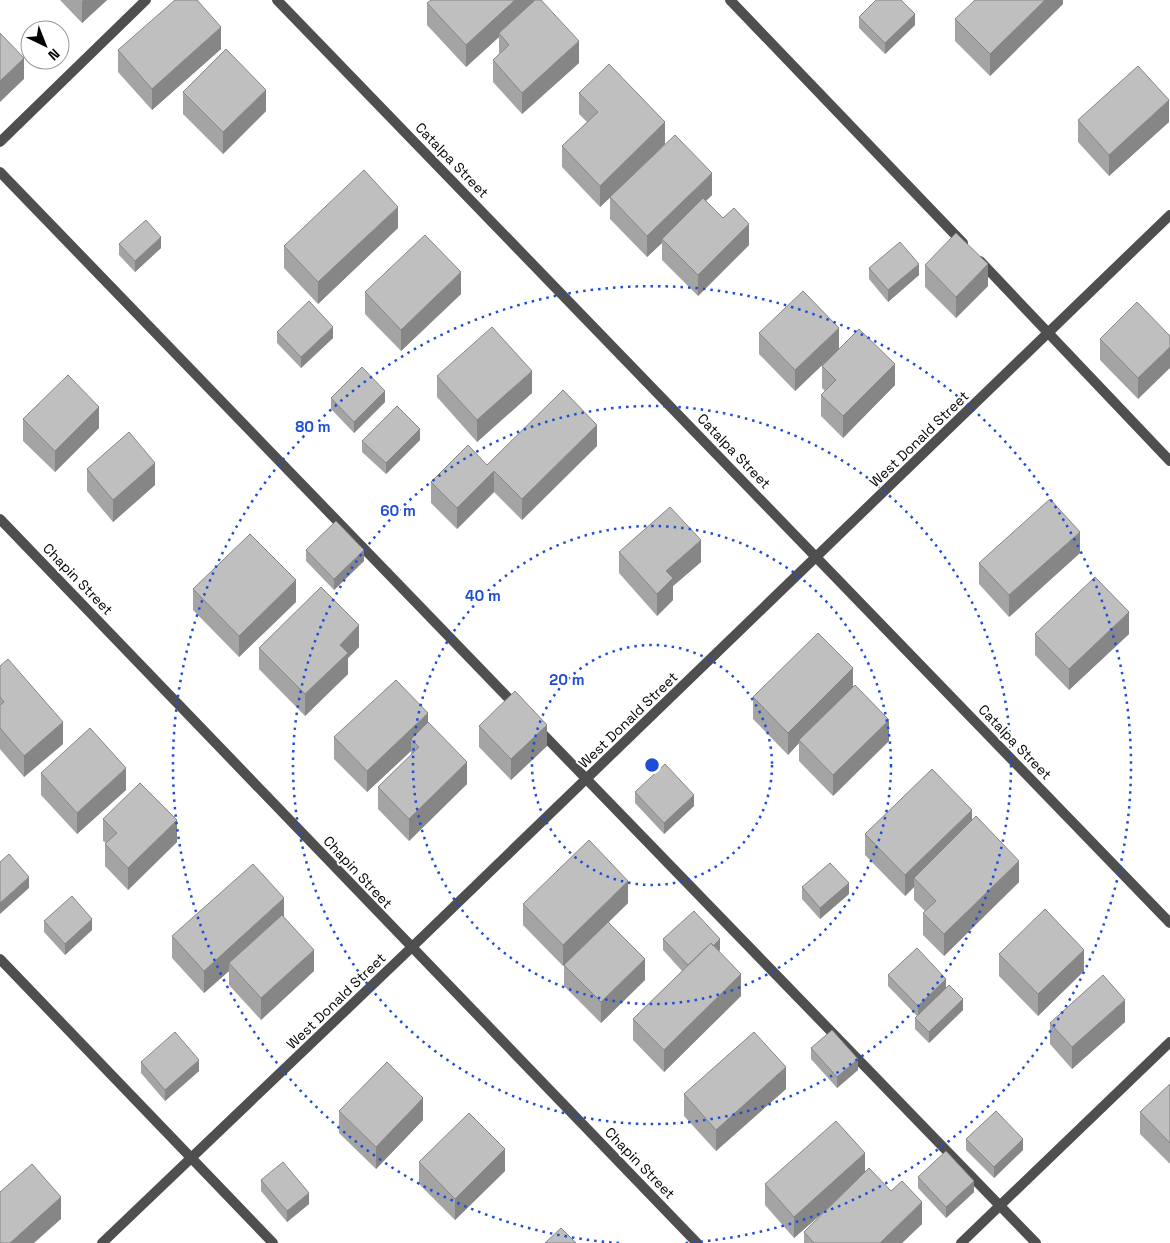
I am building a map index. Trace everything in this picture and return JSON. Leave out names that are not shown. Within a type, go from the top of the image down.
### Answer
[{"type":"street","points":[[0,142],[146,0]]},
{"type":"street","name":"Catalpa Street","points":[[277,0],[1170,922]]},
{"type":"street","points":[[730,0],[1170,461]]},
{"type":"street","points":[[0,172],[1036,1243]]},
{"type":"street","name":"West Donald Street","points":[[102,1243],[587,779],[1170,215]]},
{"type":"street","name":"Chapin Street","points":[[0,519],[697,1243]]},
{"type":"street","points":[[0,959],[273,1243]]},
{"type":"street","points":[[961,1243],[1170,1042]]},
{"type":"building","points":[[175,0],[197,0],[221,27],[152,89],[118,50]]},
{"type":"building","points":[[431,0],[515,0],[466,45],[427,3]]},
{"type":"building","points":[[535,0],[541,0],[579,41],[522,93],[493,60],[509,45],[499,33]]},
{"type":"building","points":[[876,0],[901,0],[915,14],[885,43],[859,17]]},
{"type":"building","points":[[975,0],[1045,0],[990,54],[955,19]]},
{"type":"building","points":[[0,33],[20,54],[20,62],[0,81]]},
{"type":"building","points":[[226,49],[266,90],[223,132],[183,92]]},
{"type":"building","points":[[609,64],[665,122],[600,186],[562,146],[598,112],[579,93]]},
{"type":"building","points":[[1138,66],[1169,100],[1109,155],[1078,120]]},
{"type":"building","points":[[675,135],[712,173],[647,236],[610,197]]},
{"type":"building","points":[[364,170],[398,207],[318,282],[284,246]]},
{"type":"building","points":[[703,198],[723,218],[734,208],[749,224],[698,275],[662,239]]},
{"type":"building","points":[[146,220],[161,237],[135,261],[119,244]]},
{"type":"building","points":[[956,233],[988,264],[956,297],[925,265]]},
{"type":"building","points":[[425,235],[461,272],[401,330],[365,292]]},
{"type":"building","points":[[900,242],[919,264],[888,290],[869,268]]},
{"type":"building","points":[[803,291],[839,328],[795,370],[759,333]]},
{"type":"building","points":[[309,301],[333,327],[301,357],[277,332]]},
{"type":"building","points":[[1137,302],[1170,336],[1170,347],[1138,378],[1100,339]]},
{"type":"building","points":[[492,327],[532,371],[477,420],[437,376]]},
{"type":"building","points":[[859,329],[895,364],[843,416],[821,395],[836,380],[822,366]]},
{"type":"building","points":[[362,367],[385,391],[354,422],[331,398]]},
{"type":"building","points":[[68,375],[99,407],[55,451],[23,419]]},
{"type":"building","points":[[563,390],[597,425],[522,499],[494,471],[457,508],[431,482],[468,445],[487,465]]},
{"type":"building","points":[[397,406],[420,429],[386,463],[362,441]]},
{"type":"building","points":[[129,432],[155,463],[113,500],[87,469]]},
{"type":"building","points":[[1050,499],[1080,532],[1009,595],[979,563]]},
{"type":"building","points":[[670,507],[701,540],[666,571],[673,578],[657,594],[619,552]]},
{"type":"building","points":[[336,521],[364,550],[334,579],[306,550]]},
{"type":"building","points":[[250,534],[296,580],[239,636],[193,589]]},
{"type":"building","points":[[1095,577],[1129,612],[1069,669],[1035,634]]},
{"type":"building","points":[[321,587],[359,625],[340,645],[348,653],[305,694],[259,648]]},
{"type":"building","points":[[818,633],[853,668],[788,733],[753,697]]},
{"type":"building","points":[[8,659],[63,722],[24,756],[0,728],[0,705],[4,702],[0,697],[0,666]]},
{"type":"building","points":[[396,680],[428,713],[367,771],[334,737]]},
{"type":"building","points":[[855,685],[889,720],[833,775],[799,740]]},
{"type":"building","points":[[515,691],[547,725],[511,759],[479,726]]},
{"type":"building","points":[[428,722],[467,762],[409,819],[378,787],[419,747],[411,739]]},
{"type":"building","points":[[90,728],[126,768],[77,813],[41,773]]},
{"type":"building","points":[[665,764],[694,795],[664,823],[635,792]]},
{"type":"building","points":[[932,769],[972,810],[905,875],[865,834]]},
{"type":"building","points":[[140,783],[177,820],[128,868],[105,844],[117,833],[103,819]]},
{"type":"building","points":[[976,816],[1019,861],[944,934],[923,913],[936,901],[914,878]]},
{"type":"building","points":[[589,840],[628,881],[563,945],[523,904]]},
{"type":"building","points":[[9,854],[29,877],[0,903],[0,862]]},
{"type":"building","points":[[830,863],[849,883],[820,908],[802,887]]},
{"type":"building","points":[[253,864],[284,898],[204,971],[172,936]]},
{"type":"building","points":[[72,896],[92,919],[65,944],[44,921]]},
{"type":"building","points":[[1045,909],[1084,950],[1038,994],[999,954]]},
{"type":"building","points":[[694,911],[720,939],[713,946],[711,943],[688,965],[663,939]]},
{"type":"building","points":[[282,915],[314,950],[261,998],[229,963]]},
{"type":"building","points":[[608,922],[645,959],[601,1002],[564,965]]},
{"type":"building","points":[[711,943],[741,974],[664,1050],[633,1019]]},
{"type":"building","points":[[917,948],[946,979],[918,1006],[888,975]]},
{"type":"building","points":[[1103,975],[1125,1000],[1072,1047],[1050,1023]]},
{"type":"building","points":[[949,985],[963,999],[929,1032],[915,1018]]},
{"type":"building","points":[[832,1030],[858,1059],[837,1077],[811,1048]]},
{"type":"building","points":[[175,1032],[199,1060],[165,1090],[141,1062]]},
{"type":"building","points":[[754,1032],[786,1067],[716,1130],[684,1094]]},
{"type":"building","points":[[387,1062],[423,1098],[376,1147],[339,1111]]},
{"type":"building","points":[[1170,1084],[1170,1143],[1140,1112]]},
{"type":"building","points":[[996,1111],[1023,1139],[994,1167],[966,1139]]},
{"type":"building","points":[[469,1113],[505,1149],[455,1199],[419,1162]]},
{"type":"building","points":[[836,1121],[865,1153],[794,1217],[765,1184]]},
{"type":"building","points":[[946,1151],[974,1181],[946,1207],[918,1177]]},
{"type":"building","points":[[283,1162],[309,1193],[287,1211],[261,1180]]},
{"type":"building","points":[[32,1164],[61,1197],[10,1243],[0,1243],[0,1192]]},
{"type":"building","points":[[869,1168],[891,1191],[902,1181],[922,1202],[880,1243],[814,1243],[804,1232]]},
{"type":"building","points":[[561,1228],[576,1243],[545,1243]]}]
